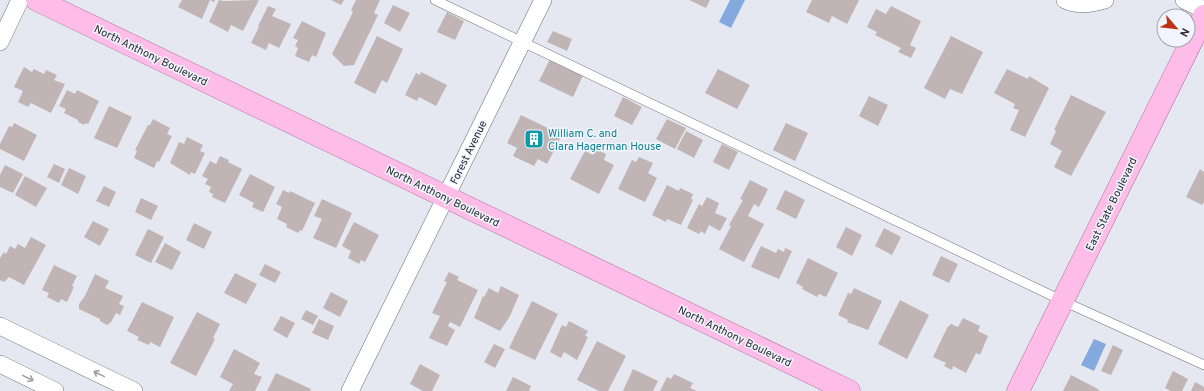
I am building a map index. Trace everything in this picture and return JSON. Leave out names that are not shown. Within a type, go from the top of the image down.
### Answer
[{"type":"main road","name":"North Anthony Boulevard","points":[[37,0],[849,391]]},
{"type":"main road","name":"East State Boulevard","points":[[1018,391],[1204,16]]},
{"type":"street","points":[[0,42],[20,0]]},
{"type":"street","name":"Forest Avenue","points":[[350,391],[543,0]]},
{"type":"street","points":[[1064,0],[1069,2],[1093,4],[1105,0]]},
{"type":"street","points":[[1184,0],[1204,10]]},
{"type":"street","points":[[0,326],[134,391]]},
{"type":"street","points":[[0,364],[55,391]]},
{"type":"lane","points":[[435,0],[1063,301],[1204,365]]},
{"type":"water","points":[[730,0],[745,0],[731,28],[719,22]]},
{"type":"water","points":[[1094,339],[1106,344],[1094,371],[1081,365]]},
{"type":"building","points":[[182,0],[210,0],[202,19],[178,7]]},
{"type":"building","points":[[219,0],[259,0],[243,31],[231,25],[228,32],[209,22]]},
{"type":"building","points":[[331,0],[344,0],[341,5]]},
{"type":"building","points":[[356,0],[380,0],[374,13],[378,15],[354,65],[344,66],[332,54],[353,12],[351,10]]},
{"type":"building","points":[[689,0],[710,0],[706,8]]},
{"type":"building","points":[[812,0],[859,0],[847,24],[832,16],[829,23],[806,12]]},
{"type":"building","points":[[393,5],[410,13],[400,32],[384,23]]},
{"type":"building","points":[[268,6],[276,9],[272,16],[291,24],[279,48],[269,43],[266,50],[251,43]]},
{"type":"building","points":[[891,6],[921,21],[910,45],[916,48],[911,58],[898,52],[901,48],[875,35],[877,32],[867,27],[876,9],[886,14]]},
{"type":"building","points":[[447,12],[464,21],[455,40],[437,32]]},
{"type":"building","points":[[302,21],[326,33],[316,57],[312,55],[309,62],[295,56],[298,48],[295,46],[298,40],[293,38]]},
{"type":"building","points":[[553,31],[572,39],[567,51],[547,42]]},
{"type":"building","points":[[377,36],[403,49],[387,83],[382,80],[375,94],[354,83]]},
{"type":"building","points":[[951,36],[983,52],[962,94],[950,89],[945,99],[924,88]]},
{"type":"building","points":[[551,57],[584,73],[573,97],[539,81]]},
{"type":"building","points":[[24,67],[32,72],[34,69],[44,74],[46,70],[57,75],[54,80],[65,84],[51,113],[31,103],[28,107],[18,102],[23,91],[14,87]]},
{"type":"building","points":[[718,69],[750,85],[737,109],[705,93]]},
{"type":"building","points":[[1007,69],[1028,79],[1029,76],[1049,88],[1025,137],[1010,130],[1019,110],[1013,108],[1015,104],[994,93]]},
{"type":"building","points":[[421,72],[447,85],[436,106],[419,97],[417,101],[405,95],[416,73],[420,75]]},
{"type":"building","points":[[67,90],[75,94],[77,90],[99,101],[88,124],[85,123],[84,125],[78,122],[78,120],[64,113],[66,109],[59,106]]},
{"type":"building","points":[[1071,95],[1106,112],[1071,176],[1054,167],[1062,151],[1050,144],[1056,131],[1054,130]]},
{"type":"building","points":[[869,96],[888,105],[878,126],[859,116]]},
{"type":"building","points":[[623,97],[642,107],[632,125],[614,116]]},
{"type":"building","points":[[109,106],[132,117],[117,148],[94,138]]},
{"type":"building","name":"William C. and Clara Hagerman House","points":[[521,115],[562,135],[547,164],[538,159],[534,166],[513,156],[517,148],[507,143]]},
{"type":"building","points":[[153,119],[170,128],[167,134],[172,136],[159,162],[157,161],[154,168],[134,158],[137,151],[135,150],[148,125],[150,125]]},
{"type":"building","points":[[667,119],[686,128],[675,149],[656,139]]},
{"type":"building","points":[[14,123],[37,135],[24,161],[0,149],[0,144],[9,126],[12,127]]},
{"type":"building","points":[[786,123],[808,133],[795,161],[773,150]]},
{"type":"building","points":[[686,131],[703,140],[694,158],[677,149]]},
{"type":"building","points":[[187,137],[203,145],[200,151],[205,153],[195,174],[191,172],[190,175],[170,163],[179,142],[184,144]]},
{"type":"building","points":[[722,144],[738,152],[729,170],[713,162]]},
{"type":"building","points":[[596,149],[606,154],[604,160],[614,165],[599,194],[570,179],[585,151],[593,155]]},
{"type":"building","points":[[220,156],[242,169],[225,203],[212,197],[213,194],[209,192],[211,187],[205,184],[208,179],[202,176],[210,161],[216,164]]},
{"type":"building","points":[[639,157],[653,163],[648,173],[657,178],[645,202],[618,189],[632,160],[636,162]]},
{"type":"building","points":[[54,164],[65,169],[59,183],[47,177]]},
{"type":"building","points":[[5,165],[23,174],[13,193],[0,187],[0,175]]},
{"type":"building","points":[[69,168],[86,176],[78,194],[61,185]]},
{"type":"building","points":[[1200,169],[1204,172],[1204,202],[1202,205],[1186,197]]},
{"type":"building","points":[[250,174],[275,187],[263,212],[252,207],[254,203],[239,195]]},
{"type":"building","points":[[25,176],[47,188],[36,207],[15,195]]},
{"type":"building","points":[[750,180],[768,189],[759,207],[754,204],[748,216],[764,224],[744,262],[719,249],[731,226],[729,225],[743,200],[740,199]]},
{"type":"building","points":[[667,185],[679,191],[680,188],[693,194],[691,199],[693,200],[681,225],[667,219],[666,222],[652,215]]},
{"type":"building","points":[[104,186],[116,192],[109,207],[96,201]]},
{"type":"building","points":[[283,190],[289,193],[290,191],[315,203],[302,231],[300,230],[298,233],[286,227],[287,224],[277,219],[282,207],[276,204]]},
{"type":"building","points":[[785,190],[805,200],[796,219],[776,209]]},
{"type":"building","points":[[707,197],[719,203],[715,213],[727,218],[720,231],[709,225],[705,234],[701,231],[699,234],[687,228],[699,204],[702,206]]},
{"type":"building","points":[[141,198],[158,206],[151,220],[135,212]]},
{"type":"building","points":[[322,199],[352,213],[336,248],[313,238],[322,219],[314,216]]},
{"type":"building","points":[[93,221],[109,229],[100,246],[84,237]]},
{"type":"building","points":[[354,222],[379,235],[365,262],[361,260],[359,264],[348,258],[351,251],[342,246]]},
{"type":"building","points":[[194,223],[212,232],[204,249],[186,240]]},
{"type":"building","points":[[846,227],[862,235],[852,256],[836,247]]},
{"type":"building","points":[[884,228],[901,237],[892,255],[875,246]]},
{"type":"building","points":[[148,229],[164,237],[151,263],[135,255]]},
{"type":"building","points":[[31,237],[46,245],[24,285],[9,277],[4,282],[0,280],[0,258],[4,252],[6,254],[10,246],[15,249],[18,244],[25,248]]},
{"type":"building","points":[[165,243],[181,252],[172,270],[155,262]]},
{"type":"building","points":[[761,246],[776,253],[778,249],[784,252],[785,248],[792,251],[779,279],[751,267]]},
{"type":"building","points":[[941,256],[958,264],[949,283],[932,275]]},
{"type":"building","points":[[808,258],[838,273],[826,297],[819,294],[817,297],[802,289],[803,287],[796,283]]},
{"type":"building","points":[[265,264],[281,272],[275,283],[259,275]]},
{"type":"building","points":[[54,265],[77,276],[67,302],[61,299],[59,303],[47,297],[49,293],[42,290]]},
{"type":"building","points":[[449,272],[459,277],[457,280],[478,290],[460,327],[450,322],[448,326],[455,330],[447,346],[429,338],[440,316],[432,313],[447,282],[444,281]]},
{"type":"building","points":[[235,273],[257,284],[246,304],[224,293]]},
{"type":"building","points":[[95,274],[109,281],[105,288],[123,296],[119,304],[124,306],[120,315],[116,313],[111,322],[107,325],[100,321],[100,319],[79,309],[79,304],[85,296]]},
{"type":"building","points":[[501,286],[519,295],[510,316],[500,331],[474,318],[483,296],[484,297],[489,288],[498,293]]},
{"type":"building","points":[[854,288],[882,301],[868,330],[847,322],[848,320],[838,315],[848,293],[851,294]]},
{"type":"building","points":[[331,292],[348,301],[340,317],[323,308]]},
{"type":"building","points":[[900,300],[929,315],[907,359],[878,344]]},
{"type":"building","points":[[532,301],[558,314],[535,360],[509,348]]},
{"type":"building","points":[[142,302],[174,317],[160,347],[150,342],[149,345],[137,340],[139,337],[127,331]]},
{"type":"building","points":[[306,310],[318,316],[313,325],[301,319]]},
{"type":"building","points":[[197,312],[220,324],[213,338],[215,339],[196,376],[170,363]]},
{"type":"building","points":[[281,316],[295,323],[287,338],[273,330]]},
{"type":"building","points":[[963,318],[980,326],[978,331],[988,336],[980,355],[976,353],[966,373],[953,366],[952,370],[944,366],[946,363],[933,357],[947,328],[951,324],[958,327]]},
{"type":"building","points":[[319,319],[334,326],[328,340],[312,333]]},
{"type":"building","points":[[569,321],[588,331],[585,336],[588,337],[577,360],[564,352],[561,358],[550,352],[562,325],[566,327]]},
{"type":"building","points":[[597,341],[626,356],[608,391],[599,391],[577,380]]},
{"type":"building","points":[[494,344],[505,349],[495,368],[484,362]]},
{"type":"building","points":[[1113,345],[1123,350],[1111,375],[1101,371]]},
{"type":"building","points":[[234,349],[260,363],[254,374],[262,377],[255,391],[229,391],[233,384],[220,377]]},
{"type":"building","points":[[420,364],[440,375],[432,391],[423,391],[410,384]]},
{"type":"building","points":[[633,369],[658,381],[653,391],[623,391]]},
{"type":"building","points":[[1173,371],[1188,379],[1182,391],[1171,391],[1165,388]]},
{"type":"building","points":[[276,373],[311,389],[310,391],[267,391]]},
{"type":"building","points":[[674,374],[693,383],[690,388],[697,391],[660,391],[667,377],[671,379]]},
{"type":"building","points":[[1071,375],[1096,388],[1100,391],[1063,391]]},
{"type":"building","points":[[513,377],[531,386],[529,391],[506,391]]},
{"type":"building","points":[[1195,382],[1204,387],[1204,391],[1191,391]]},
{"type":"place","name":"William C. and Clara Hagerman House","points":[[534,139]]}]
